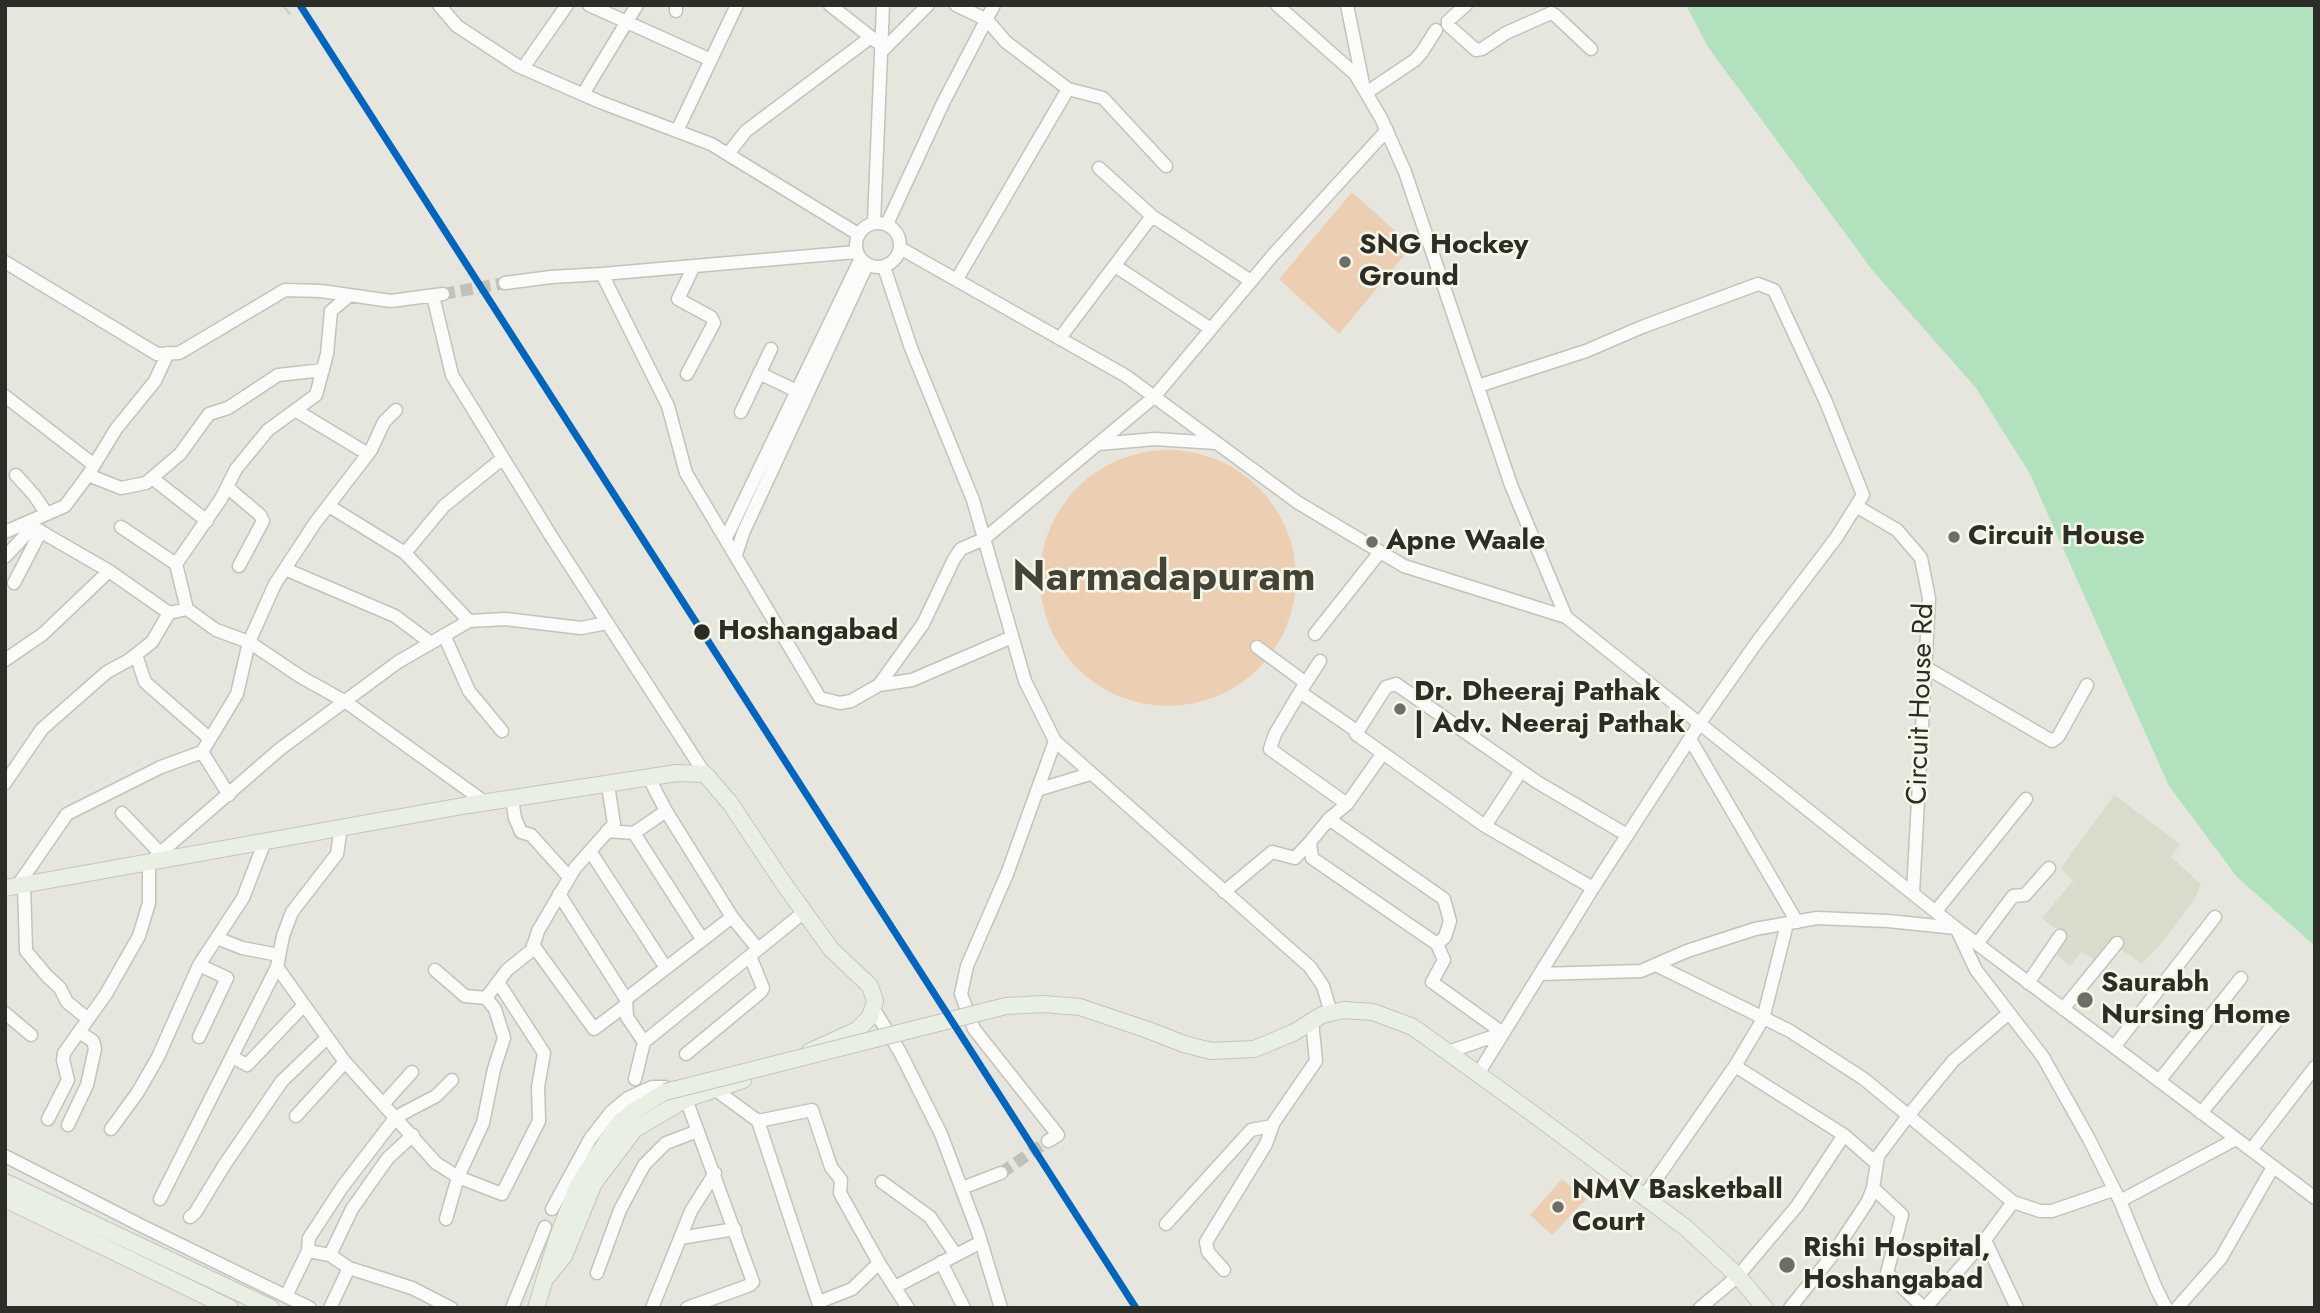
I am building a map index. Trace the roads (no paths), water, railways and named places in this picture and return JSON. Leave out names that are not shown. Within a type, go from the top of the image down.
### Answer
[{"type":"main road","points":[[16,886],[153,859],[486,803],[677,773],[705,774],[730,803],[831,949],[870,986],[875,1001],[873,1008],[870,1017],[857,1030],[756,1076],[686,1099],[635,1129],[594,1183],[564,1256],[546,1278]]},
{"type":"main road","points":[[536,1308],[557,1239],[578,1185],[617,1126],[632,1112],[665,1092],[1006,1006],[1043,1004],[1080,1007],[1210,1051],[1254,1049],[1293,1033],[1312,1021],[1344,1010],[1373,1012],[1413,1027],[1686,1228],[1738,1276],[1765,1308]]},
{"type":"main road","points":[[5,1182],[271,1308]]},
{"type":"main road","points":[[5,1199],[230,1308]]},
{"type":"street","points":[[439,5],[457,26],[523,68],[711,144],[858,234]]},
{"type":"street","points":[[523,68],[567,5]]},
{"type":"street","points":[[589,5],[711,60]]},
{"type":"street","points":[[583,94],[637,5]]},
{"type":"street","points":[[677,131],[737,5]]},
{"type":"street","points":[[830,5],[877,45]]},
{"type":"street","points":[[880,223],[877,45],[883,5]]},
{"type":"street","points":[[728,154],[746,131],[877,45],[928,5]]},
{"type":"street","points":[[956,5],[987,20],[1006,42],[1068,89],[1103,98],[1166,166]]},
{"type":"street","points":[[880,223],[994,5]]},
{"type":"street","points":[[1277,5],[1355,74],[1387,130],[1405,172],[1511,485],[1566,617]]},
{"type":"street","points":[[1347,5],[1364,90]]},
{"type":"street","points":[[1466,5],[1448,21],[1448,25],[1476,50],[1482,50],[1506,33],[1551,13],[1591,49]]},
{"type":"street","points":[[1364,90],[1415,60],[1436,30]]},
{"type":"street","points":[[957,279],[1068,89]]},
{"type":"street","points":[[879,685],[923,624],[957,553],[984,538],[1154,397],[1251,281],[1387,130]]},
{"type":"street","points":[[1099,168],[1152,216],[1251,281]]},
{"type":"street","points":[[1060,338],[1152,216]]},
{"type":"street","points":[[505,283],[551,276],[694,266],[861,259],[884,267],[892,263],[900,248],[899,238],[894,230],[880,223],[865,226],[858,234],[855,243],[861,259],[802,393],[736,555]]},
{"type":"street","points":[[900,248],[1126,376],[1297,502],[1404,566],[1566,617],[1956,928],[2315,1198]]},
{"type":"street","points":[[5,262],[157,354],[179,353],[285,290],[321,291],[391,301],[438,295],[452,375],[705,774]]},
{"type":"street","points":[[687,374],[714,323],[711,317],[678,299],[694,266]]},
{"type":"street","points":[[1115,266],[1211,329]]},
{"type":"street","points":[[884,267],[911,348],[973,500],[1025,681],[1055,741],[1310,967],[1323,986],[1331,1013]]},
{"type":"street","points":[[602,274],[668,406],[686,472],[820,698],[840,704],[851,701],[879,685],[912,680],[1012,637]]},
{"type":"street","points":[[1478,386],[1586,351],[1758,284],[1774,290],[1826,402],[1863,495],[1836,538],[1700,723],[1593,888],[1478,1074]]},
{"type":"street","points":[[176,564],[207,521],[236,469],[268,429],[316,395],[327,354],[331,311],[350,295]]},
{"type":"street","points":[[741,412],[771,349]]},
{"type":"street","points":[[5,557],[47,514],[65,506],[116,429],[155,381],[167,353]]},
{"type":"street","points":[[5,396],[91,470],[121,488],[146,483],[152,478],[180,454],[209,414],[228,408],[278,375],[323,370]]},
{"type":"street","points":[[760,373],[802,393]]},
{"type":"street","points":[[726,538],[802,393]]},
{"type":"street","points":[[295,410],[368,454]]},
{"type":"street","points":[[88,1019],[67,1002],[60,988],[26,951],[16,886],[67,814],[161,766],[202,752],[237,694],[249,642],[275,584],[368,454],[384,422],[396,410]]},
{"type":"street","points":[[1099,444],[1156,439],[1216,443]]},
{"type":"street","points":[[405,553],[444,506],[503,458]]},
{"type":"street","points":[[16,475],[47,514]]},
{"type":"street","points":[[152,478],[207,521]]},
{"type":"street","points":[[227,487],[260,515],[263,521],[239,566]]},
{"type":"street","points":[[329,506],[405,553],[469,621]]},
{"type":"street","name":"Circuit House Rd","points":[[1856,506],[1897,530],[1921,558],[1929,598],[1913,893]]},
{"type":"street","points":[[15,583],[34,527]]},
{"type":"street","points":[[5,533],[34,527],[109,571],[169,613]]},
{"type":"street","points":[[121,527],[176,564],[187,609],[216,630],[249,642],[301,677],[346,702],[486,803]]},
{"type":"street","points":[[1315,634],[1380,552]]},
{"type":"street","points":[[285,569],[395,616],[431,643]]},
{"type":"street","points":[[5,660],[43,634],[109,571]]},
{"type":"street","points":[[5,783],[42,729],[107,672],[152,642],[169,613],[187,609]]},
{"type":"street","points":[[153,859],[280,749],[398,662],[469,621],[505,619],[581,628],[607,623]]},
{"type":"street","points":[[444,635],[469,691],[502,731]]},
{"type":"street","points":[[1257,648],[1358,732]]},
{"type":"street","points":[[136,654],[145,682],[210,738]]},
{"type":"street","points":[[1320,661],[1275,734],[1270,749],[1348,804]]},
{"type":"street","points":[[1925,667],[2052,741],[2059,737],[2087,685]]},
{"type":"street","points":[[1593,888],[1485,826],[1356,734],[1386,687],[1396,684],[1521,771],[1628,835]]},
{"type":"street","points":[[1643,1198],[1735,1066],[1763,1019],[1792,923],[1690,739]]},
{"type":"street","points":[[1048,1141],[1058,1135],[974,1029],[961,994],[967,966],[1007,874],[1055,741]]},
{"type":"street","points":[[202,752],[229,795]]},
{"type":"street","points":[[1224,892],[1272,852],[1295,858],[1329,819],[1348,804],[1383,753]]},
{"type":"street","points":[[1485,826],[1521,771]]},
{"type":"street","points":[[1037,790],[1090,774]]},
{"type":"street","points":[[649,778],[666,811],[754,952],[763,988],[685,1054]]},
{"type":"street","points":[[486,998],[507,970],[532,950],[538,931],[569,877],[614,824],[608,785]]},
{"type":"street","points":[[512,799],[515,818],[521,832],[531,835],[569,877]]},
{"type":"street","points":[[1936,911],[2026,799]]},
{"type":"street","points":[[607,831],[634,833],[666,811]]},
{"type":"street","points":[[48,1119],[68,1080],[63,1056],[106,994],[139,936],[149,903],[153,859],[122,813]]},
{"type":"street","points":[[1329,819],[1444,899],[1450,921],[1445,937],[1437,944]]},
{"type":"street","points":[[160,1199],[278,961],[292,912],[337,854],[341,827]]},
{"type":"street","points":[[634,833],[702,939]]},
{"type":"street","points":[[111,1129],[138,1092],[158,1057],[200,965],[243,898],[265,841]]},
{"type":"street","points":[[1310,842],[1312,858],[1437,944],[1444,960],[1432,982],[1503,1033]]},
{"type":"street","points":[[590,850],[666,968]]},
{"type":"street","points":[[1977,944],[2012,896],[2025,895],[2049,868]]},
{"type":"street","points":[[559,894],[626,1002],[627,1017],[644,1042]]},
{"type":"street","points":[[635,1079],[644,1042],[804,912]]},
{"type":"street","points":[[533,945],[594,1029],[732,917]]},
{"type":"street","points":[[2114,1047],[2215,917]]},
{"type":"street","points":[[1540,974],[1641,971],[1687,951],[1755,929],[1816,918],[1956,928]]},
{"type":"street","points":[[1956,928],[1976,970],[2043,1057],[2089,1139],[2117,1195],[2166,1308]]},
{"type":"street","points":[[2028,983],[2060,936]]},
{"type":"street","points":[[217,938],[278,961],[303,1006],[345,1062],[436,1163],[458,1177],[502,1194],[539,1121],[538,1087],[544,1054],[498,982]]},
{"type":"street","points":[[2063,1009],[2117,943]]},
{"type":"street","points":[[199,1037],[227,978],[200,965]]},
{"type":"street","points":[[1656,965],[1790,1031],[1864,1079],[2013,1202],[2040,1211],[2052,1211],[2117,1195],[2236,1139]]},
{"type":"street","points":[[435,970],[465,996],[486,998],[495,1009],[504,1038],[494,1069],[483,1123],[458,1177],[446,1219]]},
{"type":"street","points":[[2159,1082],[2241,978]]},
{"type":"street","points":[[232,1057],[247,1065],[303,1006]]},
{"type":"street","points":[[873,1008],[900,1052],[941,1134],[981,1242],[1001,1308]]},
{"type":"street","points":[[5,1013],[31,1035]]},
{"type":"street","points":[[1790,1308],[1831,1257],[1868,1201],[1873,1188],[1876,1163],[1908,1116],[1953,1061],[2009,1013]]},
{"type":"street","points":[[2201,1113],[2278,1019]]},
{"type":"street","points":[[1224,1270],[1208,1252],[1206,1242],[1266,1144],[1272,1126],[1316,1061],[1312,1021]]},
{"type":"street","points":[[68,1125],[86,1085],[95,1049],[93,1041],[79,1032]]},
{"type":"street","points":[[1448,1052],[1503,1033]]},
{"type":"street","points":[[190,1217],[282,1081],[327,1038]]},
{"type":"street","points":[[296,1116],[345,1062]]},
{"type":"street","points":[[1735,1066],[1844,1135],[1876,1163]]},
{"type":"street","points":[[2251,1150],[2315,1067]]},
{"type":"street","points":[[384,1103],[412,1072]]},
{"type":"street","points":[[286,1296],[308,1251],[309,1238],[340,1190],[396,1116],[436,1096],[452,1080]]},
{"type":"street","points":[[552,1209],[590,1139],[611,1112],[628,1098],[652,1087],[658,1086],[678,1093],[686,1099],[753,1282],[750,1286],[687,1308]]},
{"type":"street","points":[[713,1088],[758,1121],[820,1305],[852,1289],[879,1263]]},
{"type":"street","points":[[758,1121],[812,1110],[831,1167],[841,1180],[840,1193],[908,1308]]},
{"type":"street","points":[[1166,1224],[1251,1130],[1272,1126]]},
{"type":"street","points":[[597,1273],[620,1210],[644,1164],[666,1143],[698,1131]]},
{"type":"street","points":[[330,1255],[352,1209],[388,1158],[413,1135]]},
{"type":"street","points":[[1700,1308],[1738,1276],[1797,1206],[1844,1135]]},
{"type":"street","points":[[5,1156],[310,1308]]},
{"type":"street","points":[[2177,1308],[2221,1258],[2273,1167]]},
{"type":"street","points":[[652,1308],[691,1211],[715,1173]]},
{"type":"street","points":[[962,1188],[1001,1173]]},
{"type":"street","points":[[882,1182],[930,1217],[956,1255]]},
{"type":"street","points":[[1873,1188],[1902,1215],[1887,1273],[1925,1308],[2013,1202]]},
{"type":"street","points":[[512,1308],[545,1227]]},
{"type":"street","points":[[680,1238],[735,1229]]},
{"type":"street","points":[[1984,1240],[2014,1302],[2004,1308]]},
{"type":"street","points":[[895,1287],[981,1242]]},
{"type":"street","points":[[308,1251],[330,1255],[349,1268],[412,1288],[451,1308]]},
{"type":"street","points":[[941,1262],[964,1308]]},
{"type":"street","points":[[330,1308],[349,1268]]},
{"type":"tunnel","points":[[443,294],[505,283]]},
{"type":"tunnel","points":[[1001,1173],[1048,1141]]},
{"type":"railway","points":[[283,5],[292,17]]},
{"type":"place","name":"SNG Hockey Ground","points":[[1345,262]]},
{"type":"place","name":"Circuit House","points":[[1954,537]]},
{"type":"place","name":"Apne Waale","points":[[1372,542]]},
{"type":"place","name":"Hoshangabad","points":[[702,632]]},
{"type":"place","name":"Dr. Dheeraj Pathak | Adv. Neeraj Pathak","points":[[1400,709]]},
{"type":"place","name":"Saurabh Nursing Home","points":[[2085,1000]]},
{"type":"place","name":"NMV Basketball Court","points":[[1558,1207]]},
{"type":"place","name":"Rishi Hospital, Hoshangabad","points":[[1787,1265]]},
{"type":"district","name":"Narmadapuram","points":[[1164,580]]}]
